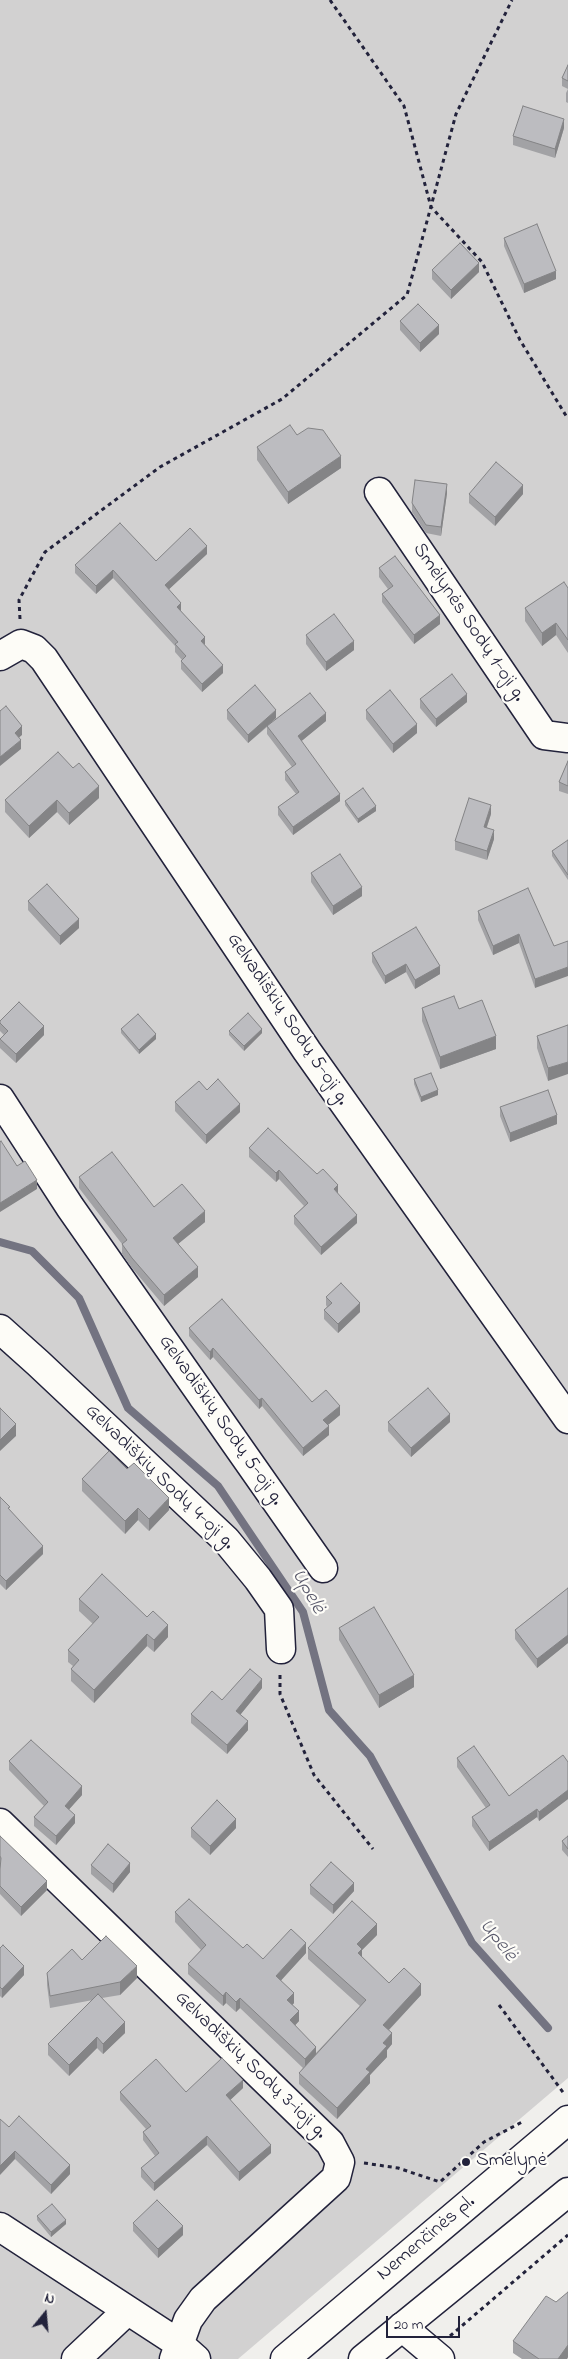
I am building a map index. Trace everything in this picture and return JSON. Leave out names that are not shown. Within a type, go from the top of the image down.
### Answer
[{"type":"street","name":"Smėlynės Sodų 1-oji g.","points":[[379,492],[544,735],[568,738]]},
{"type":"street","name":"Gelvadiškių Sodų 5-oji g.","points":[[10,650],[34,650],[44,658],[307,1051],[568,1419]]},
{"type":"street","name":"Gelvadiškių Sodų 5-oji g.","points":[[0,1099],[70,1207],[323,1568]]},
{"type":"street","name":"Gelvadiškių Sodų 4-oji g.","points":[[0,1329],[226,1540],[258,1579],[279,1609],[281,1648]]},
{"type":"street","name":"Gelvadiškių Sodų 3-ioji g.","points":[[0,1823],[330,2143],[340,2162],[336,2178],[203,2299],[188,2320],[182,2354]]},
{"type":"street","name":"Nemenčinės pl.","points":[[285,2359],[568,2120]]},
{"type":"street","points":[[363,2359],[568,2192]]},
{"type":"street","points":[[0,2227],[127,2311],[182,2354]]},
{"type":"street","points":[[76,2359],[127,2311]]},
{"type":"street","points":[[402,2327],[435,2356]]},
{"type":"path","points":[[330,0],[404,106],[430,208],[482,262],[520,340],[568,419]]},
{"type":"path","points":[[10,650],[19,600],[45,552],[160,467],[282,400],[407,295],[456,114],[512,0]]},
{"type":"path","points":[[281,1648],[280,1694],[314,1775],[373,1849]]},
{"type":"path","points":[[499,2005],[568,2100]]},
{"type":"path","points":[[340,2162],[372,2163],[398,2168],[440,2182],[484,2142],[525,2120]]},
{"type":"path","points":[[435,2356],[568,2235]]},
{"type":"shaded area","points":[[0,0],[568,0],[568,2078],[238,2359],[0,2359]]},
{"type":"building","points":[[568,65],[568,81],[562,78]]},
{"type":"building","points":[[523,106],[564,119],[555,149],[513,136]]},
{"type":"building","points":[[537,224],[556,271],[524,284],[504,238]]},
{"type":"building","points":[[460,243],[479,263],[451,290],[432,270]]},
{"type":"building","points":[[418,304],[439,325],[420,343],[400,321]]},
{"type":"building","points":[[290,425],[297,435],[308,428],[323,430],[341,456],[288,492],[257,447]]},
{"type":"building","points":[[496,462],[523,485],[495,517],[469,494]]},
{"type":"building","points":[[415,480],[447,484],[441,527],[426,525],[412,503]]},
{"type":"building","points":[[120,523],[156,561],[190,528],[207,546],[165,585],[181,603],[177,607],[205,637],[201,641],[223,665],[202,684],[181,661],[186,656],[175,644],[178,642],[113,570],[96,586],[75,565]]},
{"type":"building","points":[[395,556],[440,615],[414,635],[382,594],[393,586],[379,568]]},
{"type":"building","points":[[564,582],[568,588],[568,640],[556,623],[542,633],[525,608]]},
{"type":"building","points":[[334,614],[354,641],[326,662],[306,635]]},
{"type":"building","points":[[452,674],[467,694],[436,719],[420,699]]},
{"type":"building","points":[[255,685],[276,710],[248,735],[227,710]]},
{"type":"building","points":[[390,690],[417,724],[393,744],[366,710]]},
{"type":"building","points":[[310,693],[326,713],[298,736],[340,794],[293,827],[278,807],[299,792],[285,772],[296,764],[267,726]]},
{"type":"building","points":[[6,706],[22,726],[15,733],[21,740],[0,757],[0,711]]},
{"type":"building","points":[[58,752],[73,768],[79,763],[99,786],[69,813],[57,800],[29,826],[5,800]]},
{"type":"building","points":[[568,761],[568,786],[559,782]]},
{"type":"building","points":[[363,788],[376,806],[358,819],[345,801]]},
{"type":"building","points":[[469,798],[491,805],[484,827],[494,830],[487,851],[455,841]]},
{"type":"building","points":[[568,840],[568,875],[552,851]]},
{"type":"building","points":[[340,854],[362,887],[333,906],[311,873]]},
{"type":"building","points":[[47,884],[79,919],[60,936],[28,901]]},
{"type":"building","points":[[528,888],[554,946],[568,941],[568,967],[535,979],[519,934],[493,946],[478,911]]},
{"type":"building","points":[[416,927],[440,966],[415,980],[406,964],[385,976],[372,953]]},
{"type":"building","points":[[454,996],[459,1009],[482,1000],[496,1036],[440,1057],[422,1008]]},
{"type":"building","points":[[19,1002],[44,1026],[16,1054],[0,1039],[8,1031],[0,1021]]},
{"type":"building","points":[[248,1013],[262,1029],[244,1046],[229,1031]]},
{"type":"building","points":[[138,1014],[156,1034],[139,1050],[121,1029]]},
{"type":"building","points":[[568,1025],[568,1062],[548,1068],[537,1036]]},
{"type":"building","points":[[431,1073],[438,1090],[421,1097],[414,1079]]},
{"type":"building","points":[[218,1079],[240,1104],[206,1135],[175,1102],[199,1081],[207,1090]]},
{"type":"building","points":[[548,1090],[557,1115],[510,1133],[500,1107]]},
{"type":"building","points":[[268,1128],[317,1174],[323,1169],[338,1185],[334,1189],[357,1215],[321,1247],[294,1216],[308,1203],[279,1170],[276,1173],[249,1148]]},
{"type":"building","points":[[0,1142],[17,1166],[25,1161],[37,1180],[0,1203]]},
{"type":"building","points":[[112,1152],[154,1207],[182,1184],[205,1211],[173,1238],[198,1267],[164,1295],[132,1258],[122,1244],[127,1240],[79,1177]]},
{"type":"building","points":[[341,1283],[360,1303],[338,1324],[324,1310],[332,1303],[326,1297]]},
{"type":"building","points":[[222,1299],[312,1402],[326,1390],[340,1406],[323,1420],[329,1426],[303,1448],[262,1398],[259,1400],[213,1348],[210,1352],[189,1328]]},
{"type":"building","points":[[428,1388],[450,1414],[411,1448],[388,1422]]},
{"type":"building","points":[[0,1408],[16,1424],[0,1440]]},
{"type":"building","points":[[109,1451],[127,1469],[134,1463],[169,1498],[149,1519],[138,1508],[125,1521],[82,1479]]},
{"type":"building","points":[[0,1497],[43,1546],[6,1581],[0,1575]]},
{"type":"building","points":[[102,1574],[147,1617],[153,1611],[168,1625],[154,1640],[147,1634],[94,1690],[71,1669],[79,1660],[68,1650],[99,1617],[79,1599]]},
{"type":"building","points":[[568,1588],[568,1635],[537,1659],[515,1630]]},
{"type":"building","points":[[374,1607],[414,1675],[379,1695],[339,1628]]},
{"type":"building","points":[[250,1669],[262,1679],[236,1711],[248,1721],[227,1745],[191,1714],[212,1691],[222,1700]]},
{"type":"building","points":[[31,1740],[82,1786],[65,1806],[75,1815],[56,1836],[34,1817],[48,1802],[9,1761]]},
{"type":"building","points":[[474,1746],[509,1796],[563,1755],[568,1762],[568,1790],[539,1812],[537,1809],[489,1842],[472,1817],[490,1805],[457,1758]]},
{"type":"building","points":[[217,1800],[236,1819],[210,1846],[191,1828]]},
{"type":"building","points":[[0,1836],[47,1881],[21,1907],[0,1886]]},
{"type":"building","points":[[568,1836],[568,1849],[562,1841]]},
{"type":"building","points":[[108,1844],[130,1863],[113,1884],[91,1865]]},
{"type":"building","points":[[331,1862],[354,1883],[333,1905],[310,1885]]},
{"type":"building","points":[[189,1899],[243,1948],[247,1944],[263,1959],[291,1929],[306,1943],[276,1976],[294,1993],[287,2000],[299,2011],[290,2020],[316,2047],[305,2059],[240,1998],[236,2002],[226,1992],[223,1996],[188,1964],[206,1945],[175,1912]]},
{"type":"building","points":[[352,1901],[377,1924],[357,1944],[362,1949],[358,1953],[389,1983],[404,1968],[421,1984],[383,2025],[392,2033],[383,2043],[387,2046],[366,2069],[370,2072],[337,2108],[299,2073],[366,2000],[308,1948]]},
{"type":"building","points":[[106,1936],[137,1966],[120,1982],[50,1996],[47,1973],[72,1949],[82,1960]]},
{"type":"building","points":[[3,1945],[24,1966],[2,1989],[0,1987],[0,1948]]},
{"type":"building","points":[[98,1994],[125,2022],[103,2044],[97,2037],[69,2065],[48,2044]]},
{"type":"building","points":[[222,2058],[243,2080],[226,2095],[271,2145],[239,2172],[207,2136],[154,2183],[141,2168],[159,2153],[143,2132],[151,2126],[120,2092],[156,2059],[186,2092]]},
{"type":"building","points":[[19,2116],[70,2165],[51,2185],[15,2151],[0,2166],[0,2119],[9,2127]]},
{"type":"building","points":[[157,2200],[183,2226],[158,2249],[133,2223]]},
{"type":"building","points":[[52,2204],[66,2220],[51,2232],[37,2216]]},
{"type":"building","points":[[568,2292],[568,2345],[558,2359],[539,2359],[513,2341],[546,2296],[556,2302]]},
{"type":"waterway","name":"Upelė","points":[[0,1242],[32,1251],[79,1298],[128,1408],[218,1486],[303,1612],[329,1710],[370,1756],[472,1943],[548,2028]]},
{"type":"place","name":"Smėlynė","points":[[466,2162]]}]
